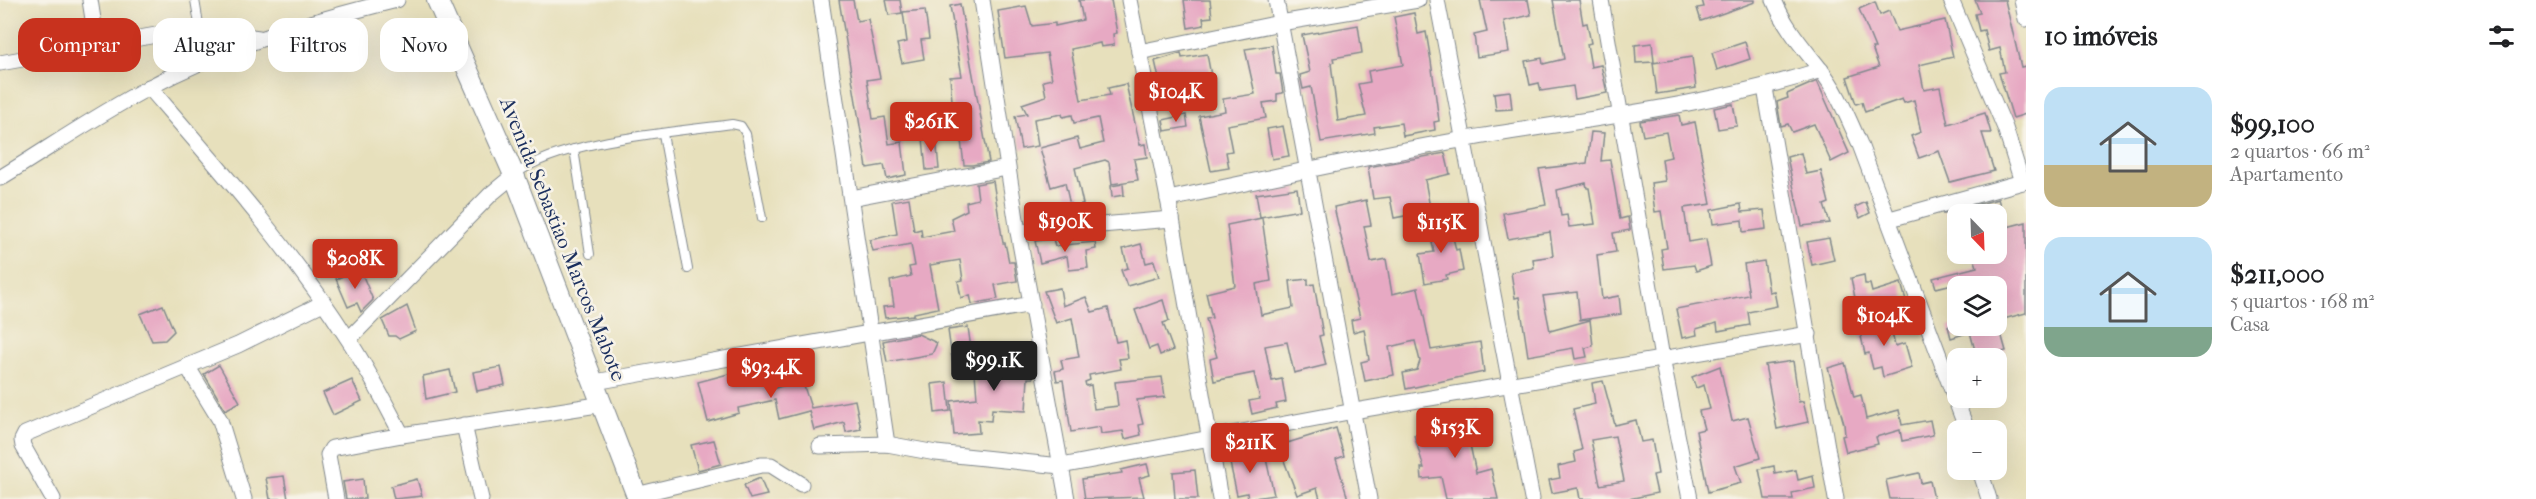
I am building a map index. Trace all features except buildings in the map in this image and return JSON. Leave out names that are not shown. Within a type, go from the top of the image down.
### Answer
[{"type":"main road","name":"Avenida Sebastiao Marcos Mabote","points":[[441,8],[514,175],[604,404],[637,497]]},
{"type":"street","points":[[90,0],[93,18]]},
{"type":"street","points":[[0,178],[149,87],[260,38],[347,6],[397,0]]},
{"type":"street","points":[[821,0],[887,444]]},
{"type":"street","points":[[982,0],[1007,168],[1067,499]]},
{"type":"street","points":[[1129,0],[1172,219],[1220,499]]},
{"type":"street","points":[[1276,0],[1310,170],[1369,499]]},
{"type":"street","points":[[1139,52],[1280,23],[1418,0]]},
{"type":"street","points":[[1437,0],[1532,499]]},
{"type":"street","points":[[1601,0],[1662,358],[1690,499]]},
{"type":"street","points":[[1774,0],[1781,18],[1802,49],[1821,70],[1844,107],[1890,219],[1963,420]]},
{"type":"street","points":[[1890,219],[2024,181],[2005,128],[1951,0]]},
{"type":"street","points":[[2022,0],[2026,19]]},
{"type":"street","points":[[256,37],[260,38]]},
{"type":"street","points":[[0,63],[18,60]]},
{"type":"street","points":[[1168,199],[1465,139],[1622,116],[1765,88],[1821,70]]},
{"type":"street","points":[[149,87],[264,221],[349,339],[402,435]]},
{"type":"street","points":[[1765,88],[1836,499]]},
{"type":"street","points":[[851,198],[1007,168]]},
{"type":"street","points":[[349,339],[491,194],[514,175]]},
{"type":"street","points":[[1018,232],[1172,219]]},
{"type":"street","points":[[53,499],[23,446],[22,440],[25,434],[238,345],[323,303]]},
{"type":"street","points":[[595,382],[1032,304]]},
{"type":"street","points":[[820,446],[887,444],[936,453],[1061,466],[1210,440],[1354,411],[1809,334]]},
{"type":"street","points":[[187,366],[220,420],[244,499]]},
{"type":"street","points":[[336,499],[328,454],[332,448],[604,404]]},
{"type":"street","points":[[464,425],[481,499]]},
{"type":"street","points":[[637,497],[761,465],[771,465],[801,484]]},
{"type":"street","points":[[1983,480],[1989,499]]},
{"type":"lane","points":[[195,0],[198,18]]},
{"type":"lane","points":[[514,175],[531,162],[574,149],[732,124],[741,126],[746,134],[762,218]]},
{"type":"lane","points":[[663,134],[688,269]]},
{"type":"lane","points":[[574,149],[590,254]]}]
